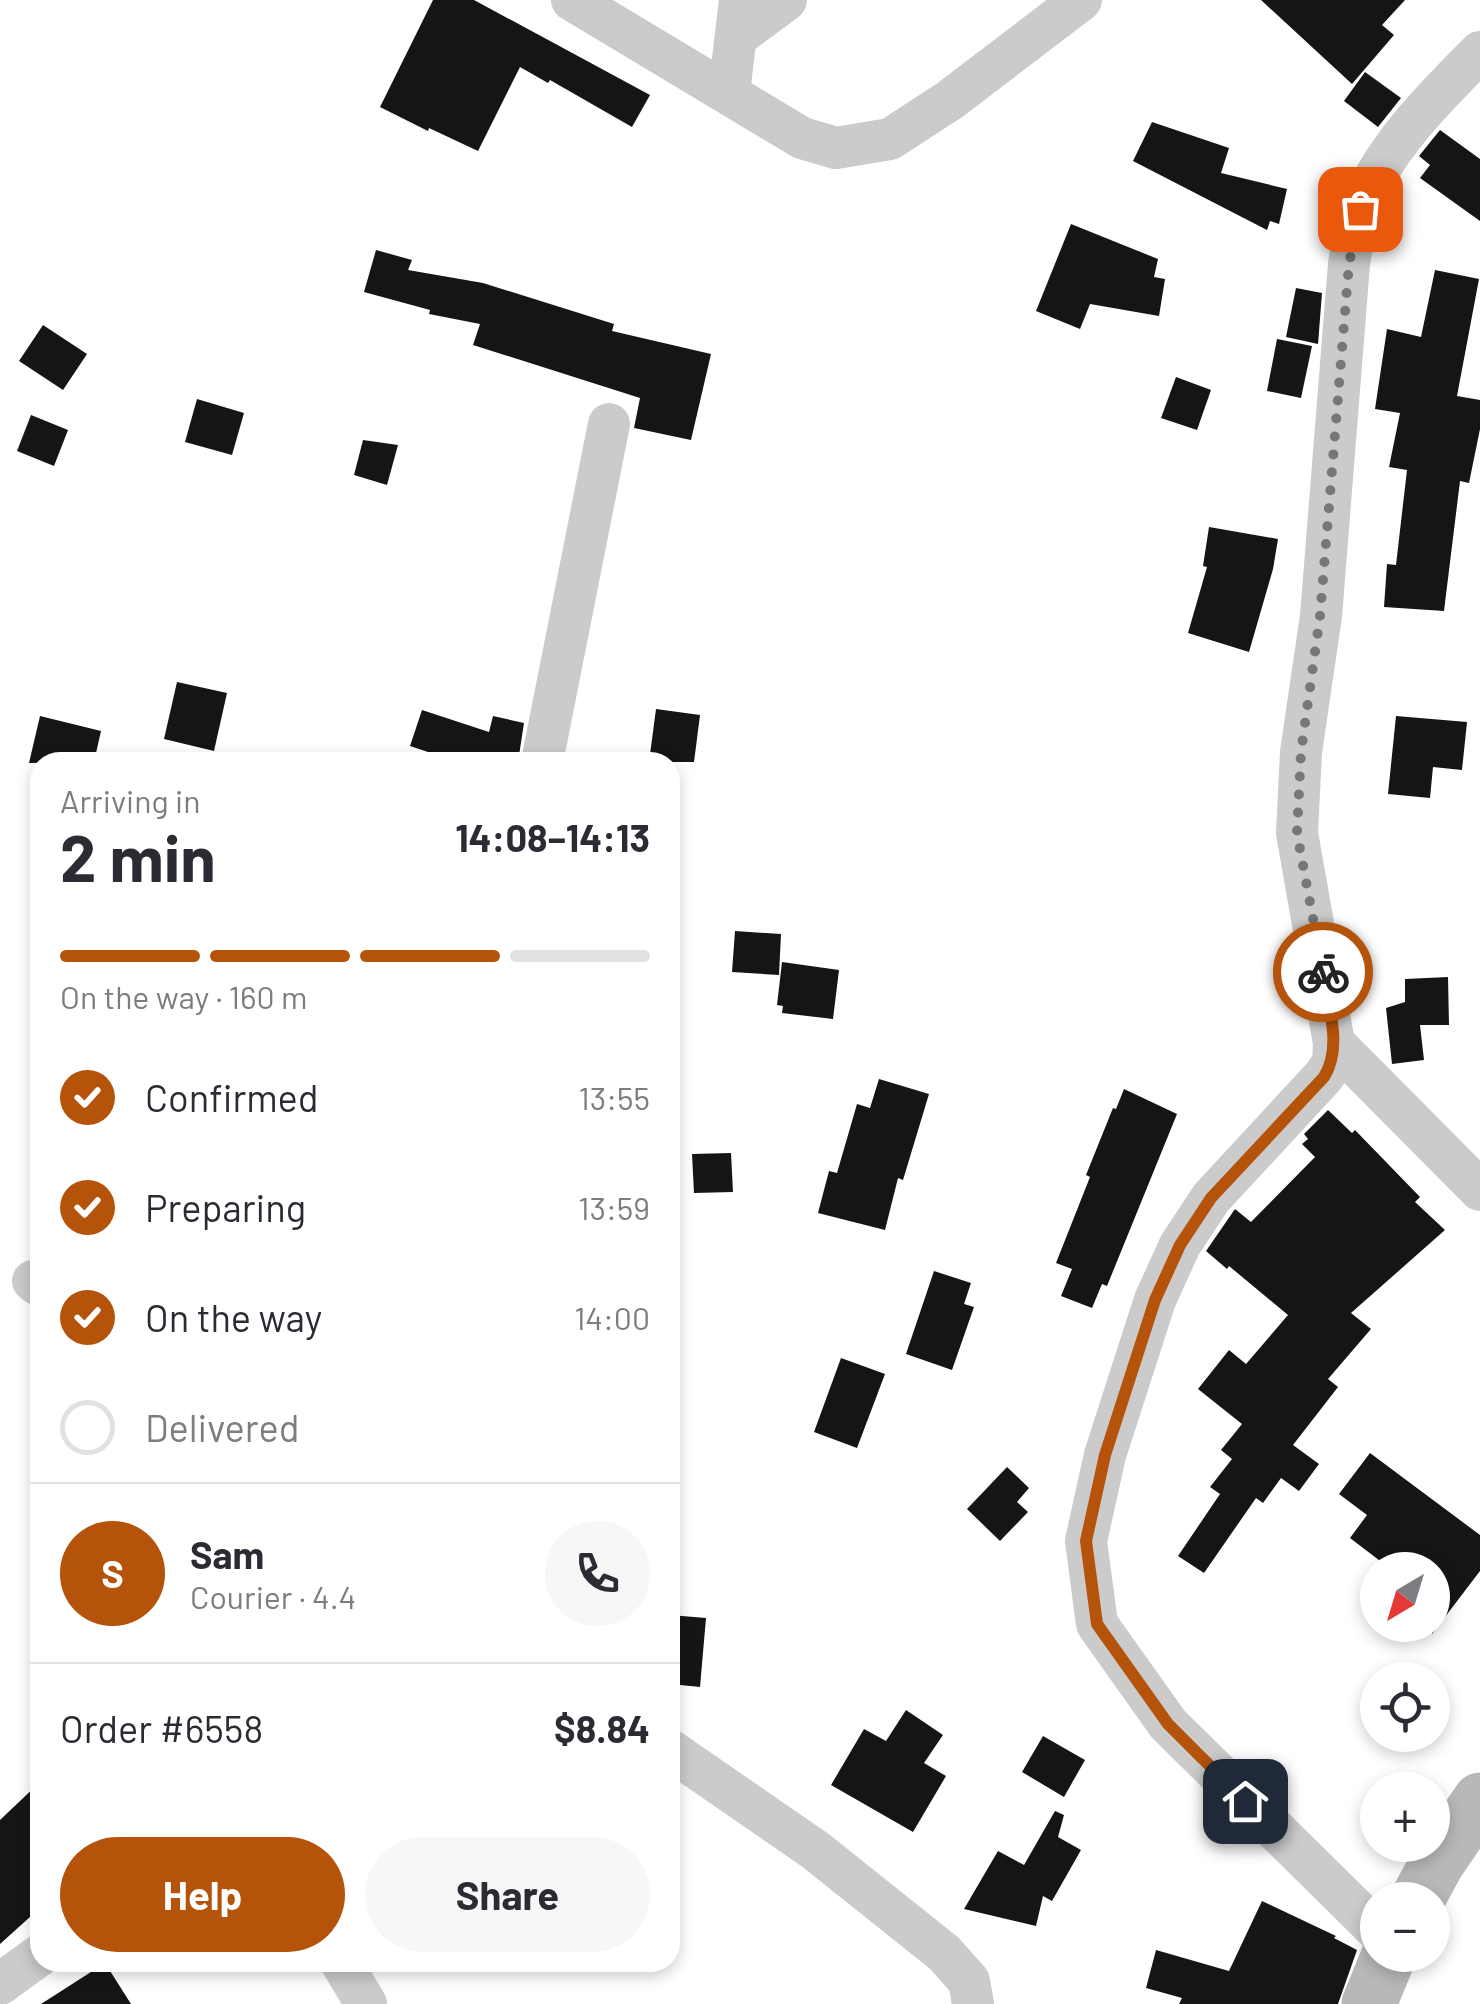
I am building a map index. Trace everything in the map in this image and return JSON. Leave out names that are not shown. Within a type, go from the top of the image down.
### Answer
[{"type":"street","points":[[572,0],[802,138],[836,148],[890,139],[950,100],[1081,0]]},
{"type":"street","points":[[729,94],[738,19],[786,0]]},
{"type":"street","points":[[1360,1914],[1168,1724],[1097,1624],[1086,1541],[1105,1455],[1155,1300],[1180,1245],[1211,1198],[1324,1077],[1333,1062],[1334,1044],[1297,833],[1301,752],[1320,616],[1349,264],[1360,209],[1379,173],[1418,115],[1480,52]]},
{"type":"street","points":[[544,752],[609,424]]},
{"type":"street","points":[[1334,1044],[1480,1190]]},
{"type":"street","points":[[680,1757],[815,1850],[944,1953],[969,1981],[974,2004]]},
{"type":"street","points":[[1427,1882],[1480,1800]]},
{"type":"street","points":[[0,1984],[30,1962]]},
{"type":"street","points":[[347,1972],[366,2004]]},
{"type":"street","points":[[1370,2004],[1382,1972]]},
{"type":"building","points":[[433,0],[474,0],[650,95],[632,127],[520,67],[478,151],[429,128],[428,131],[380,107]]},
{"type":"building","points":[[1261,0],[1405,0],[1382,25],[1394,35],[1352,84]]},
{"type":"building","points":[[1365,72],[1401,98],[1378,127],[1344,101]]},
{"type":"building","points":[[1152,122],[1229,148],[1221,173],[1287,189],[1279,224],[1270,221],[1267,230],[1133,161]]},
{"type":"building","points":[[1440,130],[1480,159],[1480,221],[1420,178],[1430,165],[1419,156]]},
{"type":"building","points":[[1071,224],[1158,259],[1154,277],[1165,279],[1159,316],[1090,304],[1080,329],[1036,311]]},
{"type":"building","points":[[376,250],[412,260],[408,270],[483,283],[614,324],[612,331],[711,354],[691,440],[634,428],[640,398],[473,345],[480,324],[429,314],[430,310],[364,292]]},
{"type":"building","points":[[1435,270],[1479,279],[1457,396],[1480,400],[1480,429],[1469,483],[1460,481],[1444,611],[1384,607],[1387,564],[1396,565],[1407,470],[1389,467],[1400,413],[1375,409],[1387,329],[1421,337]]},
{"type":"building","points":[[1296,288],[1322,293],[1318,344],[1286,337]]},
{"type":"building","points":[[43,325],[87,354],[63,390],[19,361]]},
{"type":"building","points":[[1277,339],[1312,346],[1301,398],[1267,391]]},
{"type":"building","points":[[1176,377],[1211,390],[1197,430],[1161,418]]},
{"type":"building","points":[[197,399],[244,413],[232,455],[185,442]]},
{"type":"building","points":[[31,415],[68,430],[54,466],[17,451]]},
{"type":"building","points":[[363,440],[398,445],[387,485],[354,475]]},
{"type":"building","points":[[1209,527],[1278,539],[1249,652],[1188,633],[1207,567],[1203,566]]},
{"type":"building","points":[[177,682],[227,693],[214,751],[164,739]]},
{"type":"building","points":[[656,709],[700,715],[694,762],[680,762],[680,752],[650,752]]},
{"type":"building","points":[[422,710],[489,732],[493,716],[524,723],[520,752],[428,752],[410,746]]},
{"type":"building","points":[[40,716],[101,731],[96,752],[32,752]]},
{"type":"building","points":[[1396,716],[1467,722],[1462,770],[1433,767],[1430,798],[1388,794]]},
{"type":"building","points":[[735,931],[781,934],[779,975],[732,972]]},
{"type":"building","points":[[782,962],[839,970],[833,1019],[782,1013],[783,1006],[777,1005]]},
{"type":"building","points":[[1448,977],[1449,1025],[1420,1025],[1424,1060],[1392,1064],[1386,1008],[1405,1002],[1405,979]]},
{"type":"building","points":[[879,1079],[929,1094],[903,1180],[898,1178],[885,1230],[818,1213],[829,1171],[837,1173],[857,1104],[870,1108]]},
{"type":"building","points":[[1124,1089],[1177,1114],[1107,1286],[1102,1284],[1092,1308],[1061,1296],[1072,1269],[1056,1263],[1090,1177],[1086,1175]]},
{"type":"building","points":[[1328,1110],[1352,1133],[1355,1130],[1420,1197],[1415,1202],[1445,1230],[1351,1313],[1371,1329],[1328,1379],[1338,1387],[1293,1445],[1319,1464],[1299,1491],[1281,1478],[1263,1503],[1256,1498],[1204,1573],[1178,1556],[1220,1494],[1210,1487],[1232,1459],[1221,1450],[1242,1424],[1198,1389],[1229,1350],[1246,1364],[1288,1315],[1206,1251],[1235,1209],[1251,1222],[1315,1157],[1302,1144],[1308,1139],[1304,1134]]},
{"type":"building","points":[[731,1153],[733,1192],[694,1193],[692,1154]]},
{"type":"building","points":[[934,1271],[971,1283],[964,1304],[974,1307],[952,1370],[906,1354]]},
{"type":"building","points":[[841,1358],[885,1374],[857,1448],[814,1432]]},
{"type":"building","points":[[1370,1453],[1480,1535],[1480,1571],[1450,1610],[1450,1552],[1368,1552],[1350,1538],[1367,1515],[1339,1494]]},
{"type":"building","points":[[1007,1467],[1029,1488],[1017,1502],[1028,1512],[1000,1541],[967,1509]]},
{"type":"building","points":[[680,1616],[706,1618],[700,1687],[680,1685]]},
{"type":"building","points":[[906,1710],[943,1735],[924,1763],[946,1776],[913,1832],[831,1785],[864,1729],[886,1741]]},
{"type":"building","points":[[1043,1736],[1085,1760],[1064,1797],[1022,1772]]},
{"type":"building","points":[[30,1792],[30,1917],[0,1944],[0,1820]]},
{"type":"building","points":[[1055,1811],[1064,1815],[1058,1837],[1081,1850],[1052,1901],[1043,1896],[1036,1926],[964,1909],[998,1851],[1024,1865]]},
{"type":"building","points":[[1262,1901],[1357,1950],[1338,2004],[1179,2004],[1182,1998],[1146,1988],[1156,1950],[1229,1971]]},
{"type":"building","points":[[91,1972],[111,1972],[131,2004],[41,2004]]},
{"type":"way so far","points":[[1323,972],[1297,833],[1301,752],[1320,616],[1349,264],[1360,209]]},
{"type":"route","points":[[1245,1801],[1168,1724],[1097,1624],[1086,1541],[1105,1455],[1155,1300],[1180,1245],[1211,1198],[1324,1077],[1333,1062],[1323,972]]}]
